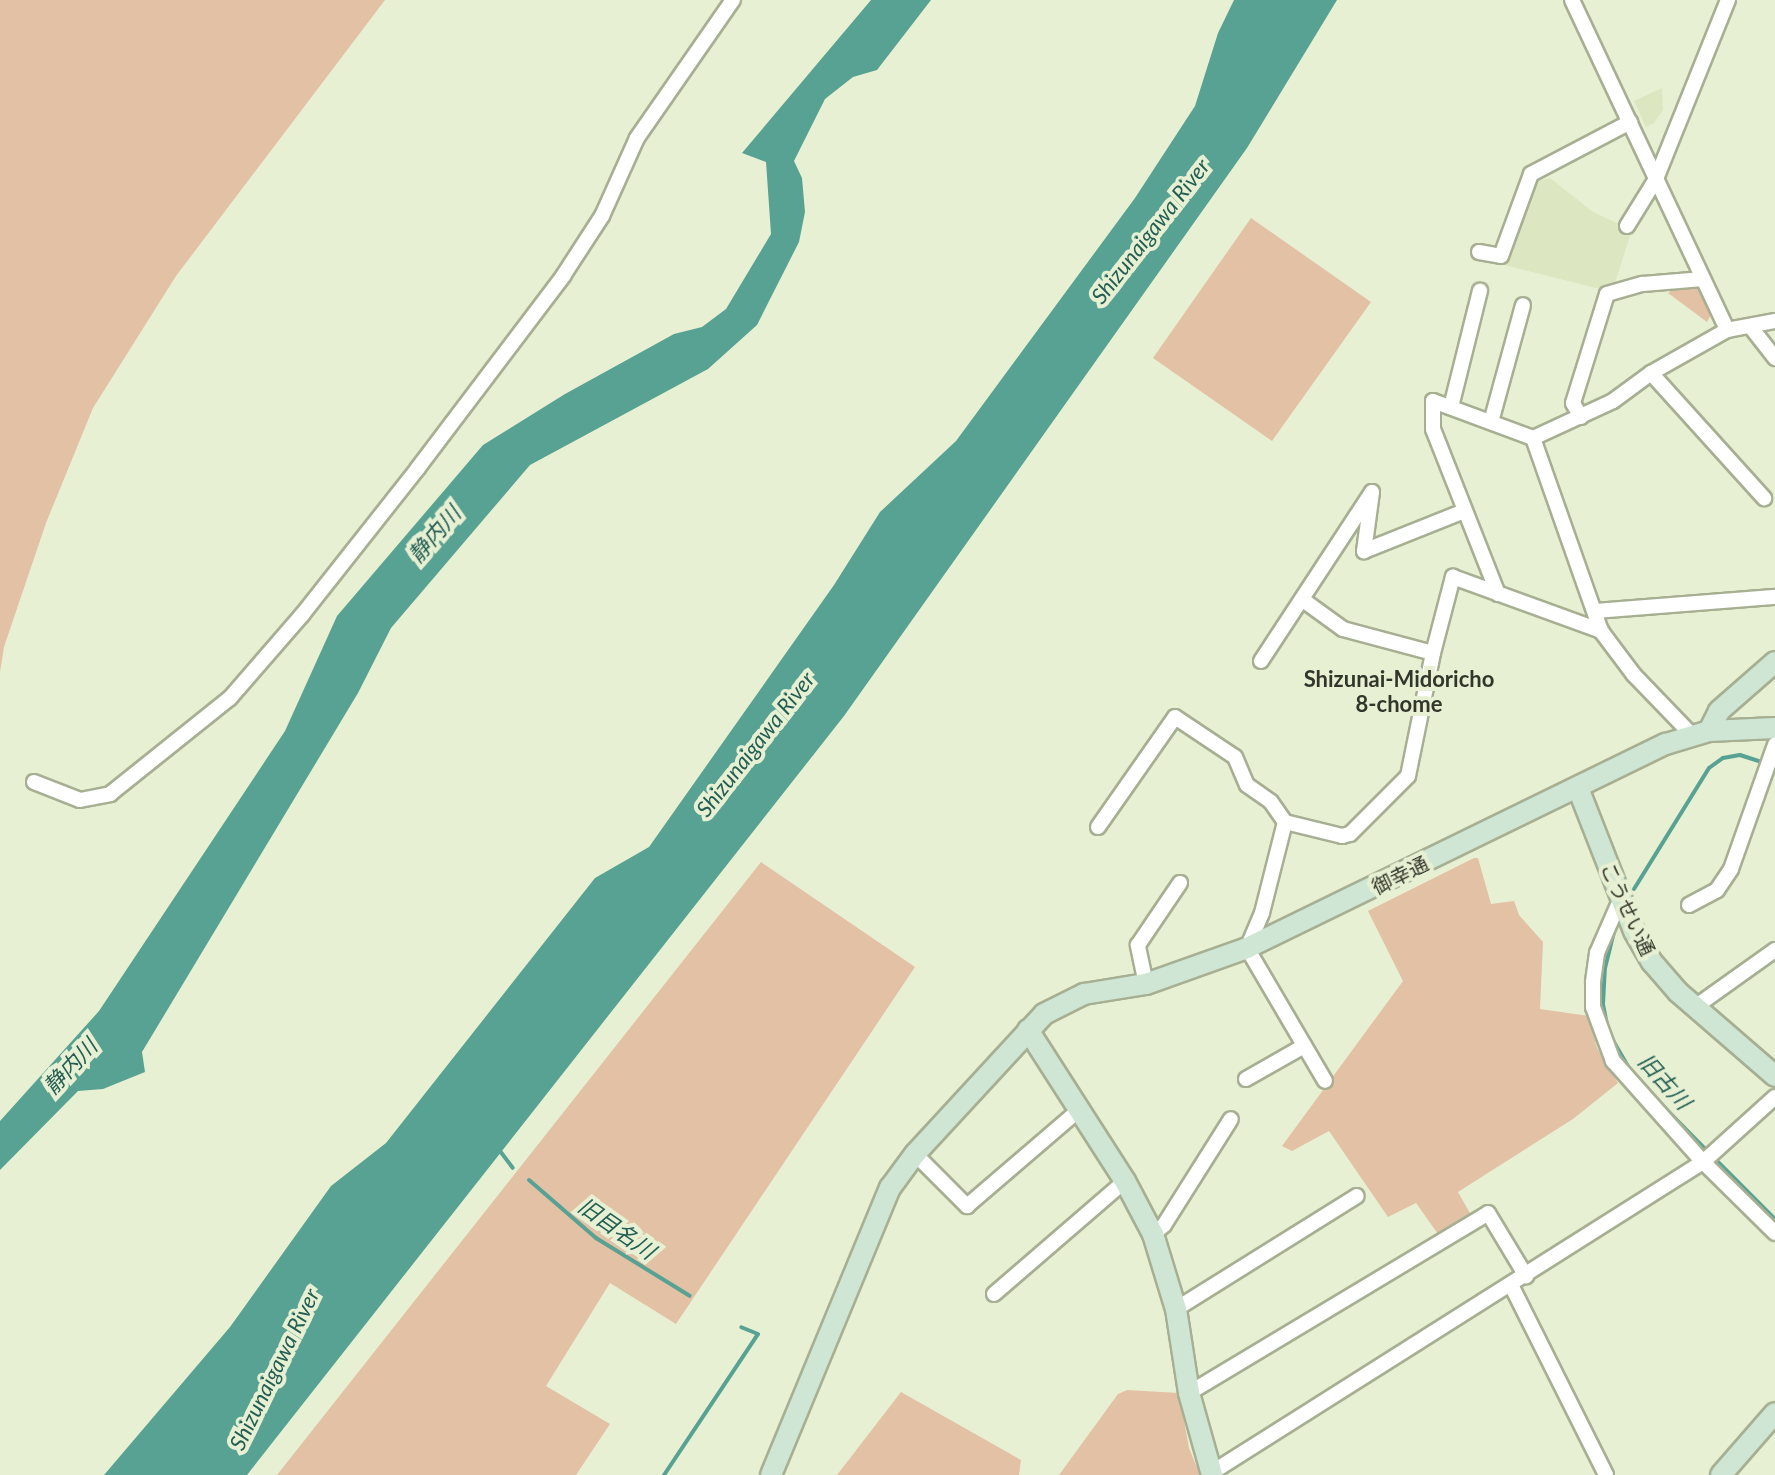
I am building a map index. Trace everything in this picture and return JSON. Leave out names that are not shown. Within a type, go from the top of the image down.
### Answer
[{"type":"street","points":[[34,782],[80,800],[110,794],[230,698],[370,530],[563,276],[602,216],[637,138],[733,0]]},
{"type":"street","points":[[1572,0],[1727,330]]},
{"type":"street","points":[[1627,226],[1656,179],[1728,0]]},
{"type":"street","points":[[1479,252],[1501,256],[1531,174],[1630,122]]},
{"type":"street","points":[[1581,417],[1573,403],[1607,294],[1643,284],[1703,279]]},
{"type":"street","points":[[1451,407],[1480,291]]},
{"type":"street","points":[[1491,422],[1523,305]]},
{"type":"street","points":[[1498,594],[1433,429],[1433,401],[1533,438],[1613,401],[1651,373],[1727,330],[1775,321]]},
{"type":"street","points":[[1750,326],[1775,358]]},
{"type":"street","points":[[1651,373],[1764,498]]},
{"type":"street","points":[[1533,438],[1601,631],[1634,675],[1701,733],[1719,711],[1775,662]]},
{"type":"street","points":[[1261,661],[1372,492],[1364,551],[1464,511]]},
{"type":"street","points":[[1098,827],[1175,717],[1235,757],[1247,785],[1271,802],[1285,822],[1342,836],[1350,834],[1408,776],[1433,653],[1453,577],[1601,631]]},
{"type":"street","points":[[1596,611],[1775,597]]},
{"type":"street","points":[[1303,600],[1343,629],[1433,653]]},
{"type":"street","name":"御幸通","points":[[771,1475],[867,1237],[890,1188],[915,1154],[1028,1030],[1064,1001],[1084,994],[1146,984],[1247,948],[1578,788],[1701,733],[1775,728]]},
{"type":"street","points":[[1689,905],[1717,890],[1731,869],[1768,772],[1775,745]]},
{"type":"street","name":"こうせい通","points":[[1578,788],[1621,898],[1652,962],[1695,1007],[1775,1076]]},
{"type":"street","points":[[1285,822],[1262,913],[1247,948],[1325,1081]]},
{"type":"street","points":[[1146,984],[1138,945],[1180,883]]},
{"type":"street","points":[[1621,898],[1597,953],[1593,983],[1593,1007],[1603,1040],[1613,1061],[1709,1157],[1775,1233]]},
{"type":"street","points":[[1695,1007],[1773,957]]},
{"type":"street","points":[[1028,1030],[1125,1181],[1153,1234],[1176,1309],[1189,1393],[1211,1474],[1709,1157],[1775,1097]]},
{"type":"street","points":[[1246,1079],[1304,1046]]},
{"type":"street","points":[[915,1154],[967,1206],[1080,1109]]},
{"type":"street","points":[[1153,1234],[1164,1225],[1231,1119]]},
{"type":"street","points":[[994,1294],[1125,1181]]},
{"type":"street","points":[[1176,1309],[1357,1196]]},
{"type":"street","points":[[1189,1393],[1488,1213],[1526,1276]]},
{"type":"street","points":[[1511,1285],[1606,1475]]},
{"type":"street","points":[[1726,1473],[1775,1413]]},
{"type":"shaded area","points":[[0,0],[385,0],[176,276],[93,408],[46,523],[4,647],[0,672]]},
{"type":"shaded area","points":[[1662,88],[1663,110],[1654,123],[1646,127],[1634,101]]},
{"type":"shaded area","points":[[1550,178],[1593,212],[1632,230],[1614,286],[1596,288],[1504,265],[1531,183]]},
{"type":"shaded area","points":[[1251,218],[1371,302],[1272,441],[1153,358]]},
{"type":"shaded area","points":[[1699,286],[1712,313],[1707,322],[1668,293],[1674,288]]},
{"type":"shaded area","points":[[1478,858],[1491,904],[1514,901],[1519,915],[1543,942],[1540,1009],[1589,1016],[1597,1048],[1618,1083],[1573,1119],[1458,1192],[1471,1215],[1438,1234],[1416,1203],[1388,1217],[1329,1131],[1292,1151],[1282,1146],[1403,981],[1368,911]]},
{"type":"shaded area","points":[[761,862],[915,967],[676,1324],[610,1283],[546,1386],[610,1424],[576,1475],[277,1475]]},
{"type":"shaded area","points":[[1127,1390],[1179,1393],[1189,1448],[1200,1475],[1059,1475],[1118,1394]]},
{"type":"shaded area","points":[[901,1392],[1021,1460],[1019,1475],[837,1475]]},
{"type":"water","name":"静内川","points":[[871,0],[931,0],[877,70],[853,77],[825,99],[794,161],[802,178],[805,212],[799,242],[757,325],[708,369],[530,465],[391,628],[358,693],[142,1052],[145,1072],[103,1089],[78,1091],[0,1170],[0,1121],[99,1011],[285,731],[337,616],[483,445],[565,394],[674,334],[702,327],[726,309],[771,234],[766,162],[742,153]]},
{"type":"water","name":"Shizunaigawa River","points":[[1234,0],[1337,0],[1247,148],[844,716],[247,1475],[104,1475],[230,1327],[331,1186],[386,1143],[595,878],[649,847],[834,585],[880,512],[956,441],[1135,198],[1195,106],[1218,33]]},
{"type":"waterway","name":"旧古川","points":[[1634,889],[1709,768],[1723,758],[1740,755],[1764,763]]},
{"type":"waterway","name":"旧古川","points":[[1607,1025],[1603,1004],[1605,968],[1614,932]]},
{"type":"waterway","name":"旧古川","points":[[1611,1037],[1631,1071]]},
{"type":"waterway","name":"旧古川","points":[[1655,1098],[1708,1152]]},
{"type":"waterway","name":"旧目名川","points":[[500,1151],[513,1168]]},
{"type":"waterway","name":"旧古川","points":[[1714,1158],[1775,1219]]},
{"type":"waterway","name":"旧目名川","points":[[529,1180],[596,1238],[690,1296]]},
{"type":"waterway","name":"旧目名川","points":[[664,1475],[758,1334],[741,1327]]},
{"type":"district","name":"Shizunai-Midoricho 8-chome","points":[[1399,690]]}]
